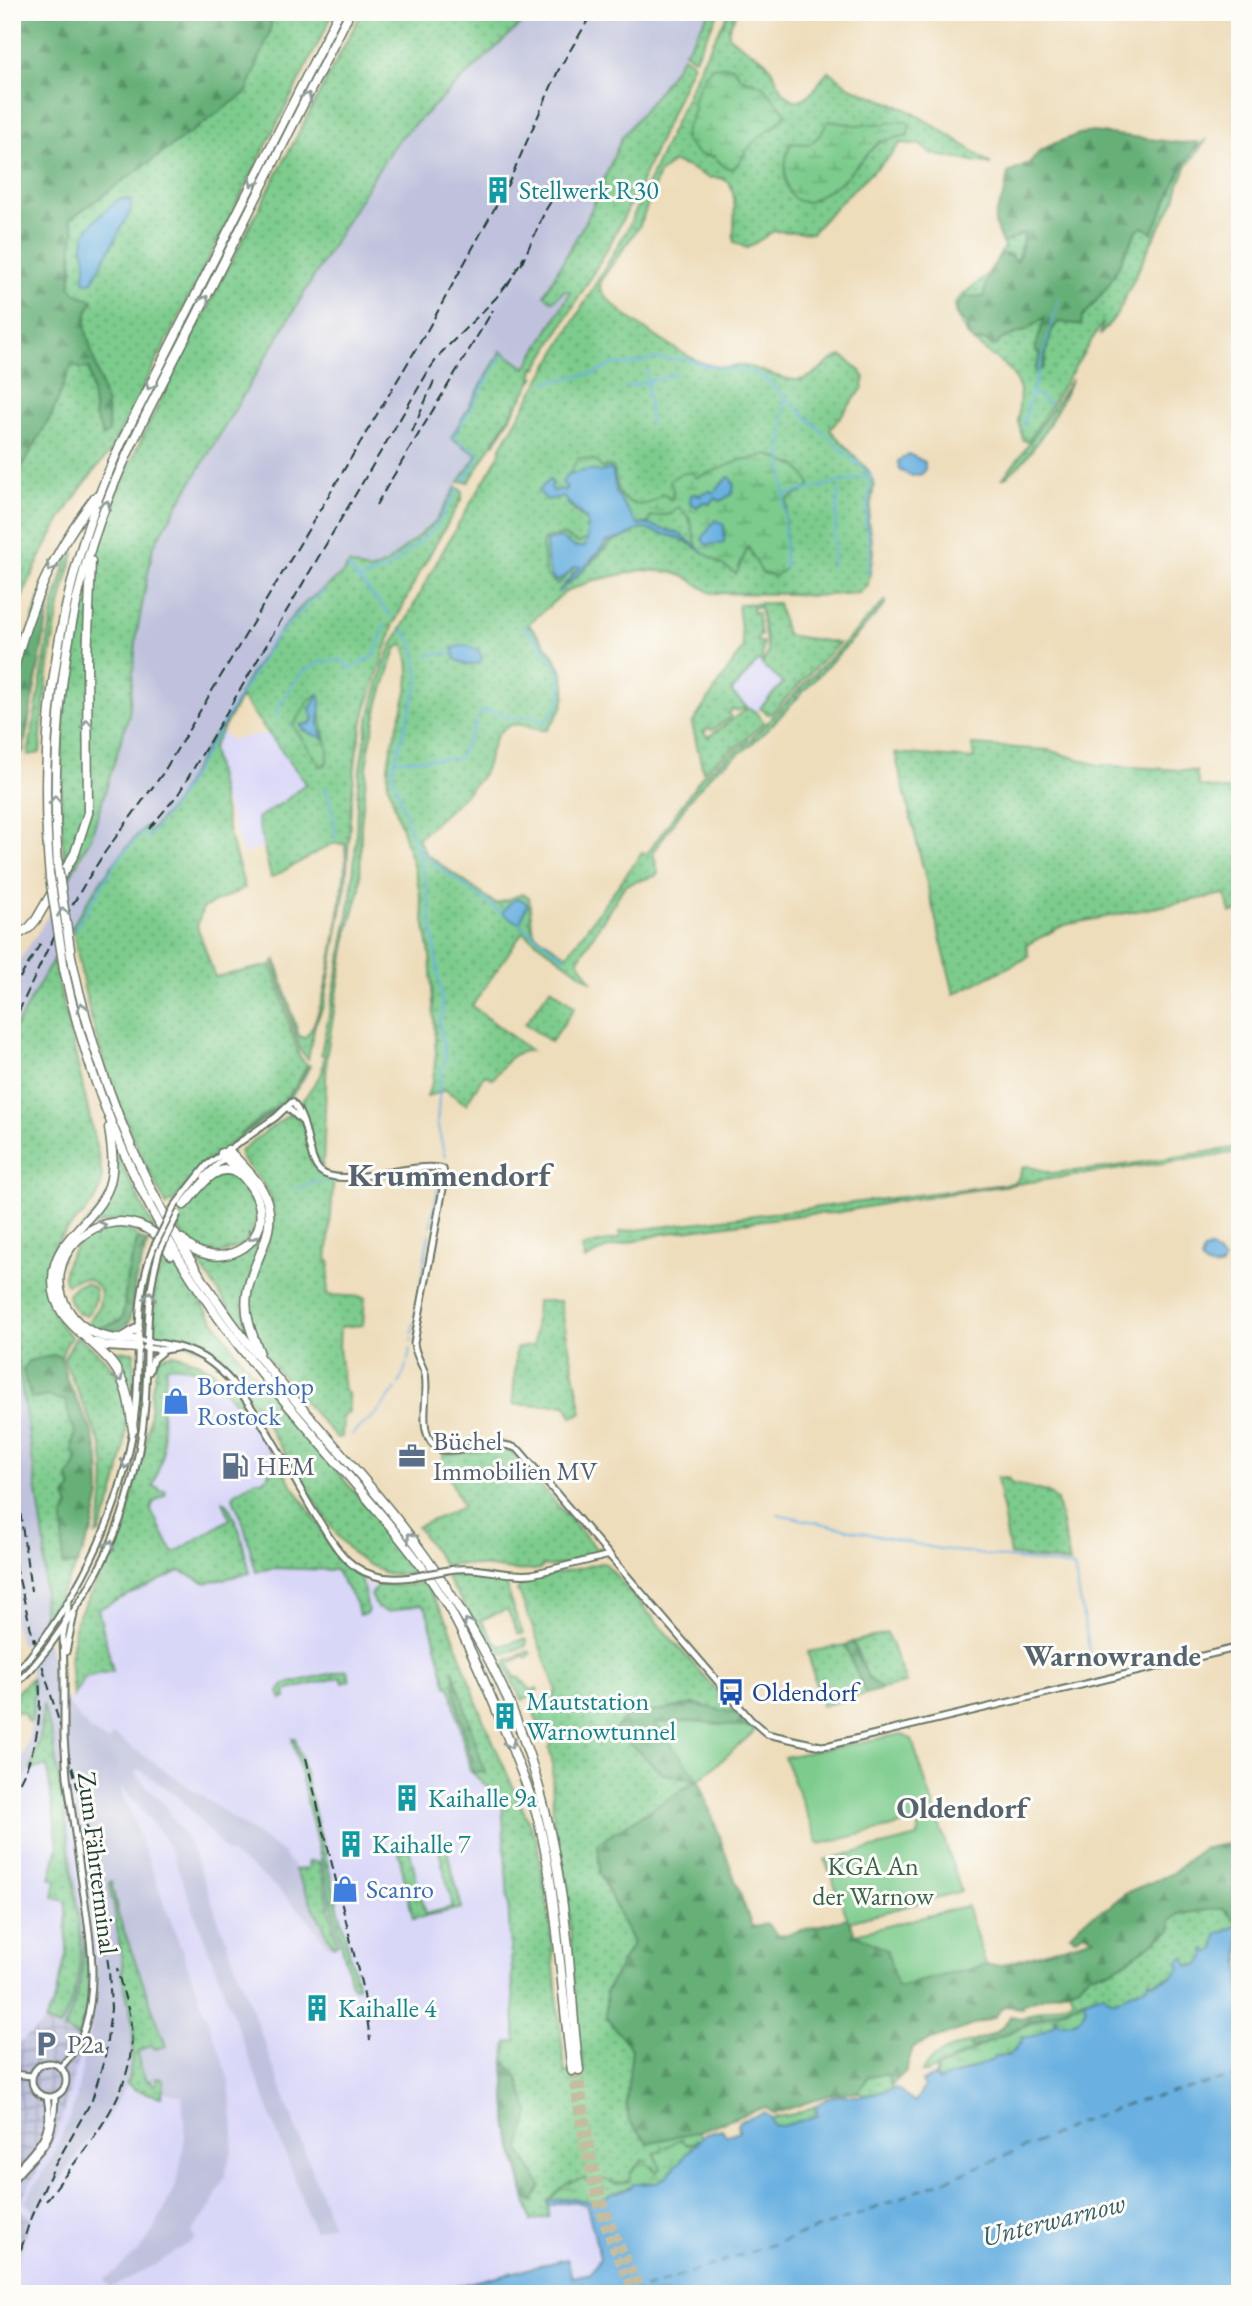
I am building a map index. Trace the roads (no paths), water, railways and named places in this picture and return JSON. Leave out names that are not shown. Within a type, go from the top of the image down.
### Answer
[{"type":"highway","points":[[340,12],[124,437],[101,489],[72,579],[52,682],[45,786],[50,878],[64,969],[84,1046],[105,1108],[147,1203],[191,1278],[246,1354],[401,1539],[432,1582],[456,1621],[505,1731],[542,1835],[557,1923],[575,2071],[566,1933],[555,1858],[533,1766],[494,1669],[466,1618],[414,1542],[262,1360],[219,1303],[169,1223],[138,1164],[105,1083],[87,1026],[71,956],[58,868],[55,783],[60,699],[68,640],[91,545],[134,440],[351,12]]},
{"type":"highway","points":[[12,676],[36,596],[69,535],[101,489]]},
{"type":"highway","points":[[12,938],[29,929],[36,919],[75,853],[86,827],[89,796],[87,647],[91,545]]},
{"type":"highway","points":[[105,1108],[113,1152],[109,1186],[98,1207],[65,1243],[55,1262],[54,1293],[61,1314],[82,1336],[103,1352],[117,1371],[126,1391],[133,1430]]},
{"type":"highway","points":[[169,1223],[191,1248],[207,1256],[228,1255],[247,1245],[257,1229],[260,1209],[253,1190],[241,1176],[228,1152]]},
{"type":"highway","points":[[228,1152],[261,1188],[270,1216],[268,1236],[251,1277],[246,1304],[250,1330],[262,1360]]},
{"type":"highway","points":[[184,1205],[216,1172],[227,1169],[241,1176]]},
{"type":"highway","points":[[143,1344],[98,1335],[72,1316],[63,1299],[60,1282],[62,1264],[69,1248],[83,1234],[108,1223],[139,1226],[160,1238],[185,1275],[191,1278]]},
{"type":"highway","points":[[118,1339],[138,1328]]},
{"type":"highway","points":[[82,1336],[107,1346],[143,1344]]},
{"type":"street","points":[[146,1386],[143,1344],[138,1328],[141,1292],[174,1207],[197,1176],[292,1101],[300,1112],[314,1161],[324,1173],[351,1176],[432,1167],[443,1169],[445,1178],[415,1343],[425,1376],[427,1436],[433,1445],[441,1450],[507,1444],[519,1450],[750,1719],[767,1734],[821,1746],[830,1745],[1240,1647]]},
{"type":"street","points":[[287,1107],[303,1123]]},
{"type":"street","points":[[12,1675],[46,1637],[68,1604],[87,1571],[109,1521],[127,1464],[133,1430],[157,1249],[203,1178],[228,1152]]},
{"type":"street","points":[[143,1344],[178,1348],[209,1361],[239,1390],[331,1540],[344,1557],[371,1575],[412,1577],[471,1568],[520,1575],[532,1574],[610,1555]]},
{"type":"street","points":[[143,1344],[164,1350],[178,1348]]},
{"type":"street","points":[[12,1688],[31,1669],[78,1606],[111,1543],[129,1493],[141,1440],[146,1386],[153,1359],[164,1350]]},
{"type":"street","name":"Zum Fährterminal","points":[[12,2182],[45,2145],[54,2122],[55,2095],[65,2085],[64,2074],[60,2068],[74,2053],[82,2036],[92,1977],[64,1737],[64,1625],[68,1604]]},
{"type":"street","name":"Zum Fährterminal","points":[[65,1655],[71,1622],[78,1606]]},
{"type":"street","points":[[55,2095],[47,2097],[39,2094],[34,2088],[32,2076],[36,2069],[46,2063],[60,2068]]},
{"type":"street","points":[[12,2074],[32,2076]]},
{"type":"street","points":[[12,2175],[36,2150],[45,2136],[49,2118],[47,2097]]},
{"type":"water","points":[[120,199],[131,201],[131,210],[92,282],[85,282],[84,237],[91,224]]},
{"type":"water","points":[[909,454],[925,462],[922,474],[912,476],[899,470],[898,461]]},
{"type":"water","points":[[610,469],[613,472],[616,493],[638,525],[645,524],[680,534],[704,553],[682,539],[641,528],[625,537],[607,542],[579,574],[557,593],[580,567],[574,567],[556,581],[549,568],[546,541],[560,538],[575,547],[584,547],[587,542],[587,520],[563,497],[547,500],[538,491],[549,480],[553,483],[553,491],[565,491],[567,487],[562,483],[568,474]]},
{"type":"water","points":[[730,477],[734,485],[732,494],[720,501],[716,498],[709,504],[703,502],[697,507],[690,502],[691,495],[701,496],[702,493],[710,491],[714,493]]},
{"type":"water","points":[[715,520],[724,525],[724,543],[706,545],[702,539]]},
{"type":"water","points":[[465,645],[478,650],[482,657],[480,663],[467,665],[455,659],[453,648]]},
{"type":"water","points":[[319,694],[319,727],[324,738],[307,732],[300,725],[310,724],[314,719],[310,709]]},
{"type":"water","points":[[517,899],[527,904],[520,924],[502,913]]},
{"type":"water","points":[[1210,1248],[1224,1260],[1222,1266],[1210,1267],[1201,1260],[1204,1250]]},
{"type":"water","name":"Unterwarnow","points":[[1240,1924],[1240,2294],[425,2294],[567,2259],[572,2277],[591,2273],[600,2258],[587,2206],[573,2202],[549,2206],[548,2201],[574,2198],[596,2204],[633,2184],[656,2183],[666,2177],[706,2133],[722,2129],[726,2136],[739,2131],[739,2121],[765,2113],[771,2118],[773,2125],[783,2126],[817,2116],[816,2106],[826,2099],[870,2095],[896,2088],[915,2102],[924,2087],[922,2081],[934,2076],[939,2081],[993,2060],[995,2056],[1008,2056],[1022,2042],[1021,2037],[1043,2032],[1055,2024],[1055,2017],[1058,2023],[1079,2019],[1085,2012],[1084,2001],[1095,1995],[1105,1994],[1113,2001],[1147,1986],[1149,1980],[1152,1983],[1164,1980],[1178,1971],[1181,1967],[1178,1961],[1184,1957],[1189,1966],[1199,1964],[1205,1958],[1205,1949],[1210,1953],[1215,1949],[1217,1935]]},
{"type":"waterway","points":[[1023,425],[1059,298]]},
{"type":"waterway","points":[[465,480],[480,454],[454,436],[503,353]]},
{"type":"waterway","points":[[546,382],[595,373],[614,364],[626,365],[653,359],[689,359],[704,365],[753,372],[766,379],[784,397],[784,495]]},
{"type":"waterway","points":[[647,370],[650,424]]},
{"type":"waterway","points":[[626,387],[674,375]]},
{"type":"waterway","points":[[1032,392],[1050,404]]},
{"type":"waterway","points":[[785,397],[871,476],[866,522],[870,546],[868,572]]},
{"type":"waterway","points":[[785,568],[784,495],[868,476]]},
{"type":"waterway","points":[[832,566],[839,489]]},
{"type":"waterway","points":[[358,580],[389,568],[434,529],[458,490]]},
{"type":"waterway","points":[[348,567],[391,616]]},
{"type":"waterway","points":[[75,929],[119,857],[142,833],[148,837],[175,803],[273,640],[324,591]]},
{"type":"waterway","points":[[276,718],[278,707],[300,674],[320,662],[343,660],[349,669],[374,656],[385,625]]},
{"type":"waterway","points":[[478,718],[481,712],[490,711],[514,719],[532,716],[542,723],[557,707],[561,695],[559,673],[547,652],[523,625]]},
{"type":"waterway","points":[[403,630],[415,649],[419,680],[392,772],[426,880],[443,1010],[439,1022],[446,1058],[441,1074],[437,1123],[445,1157]]},
{"type":"waterway","points":[[429,655],[453,652]]},
{"type":"waterway","points":[[397,760],[459,758],[476,723]]},
{"type":"waterway","points":[[325,787],[333,814],[336,838]]},
{"type":"waterway","points":[[417,847],[433,863],[502,913]]},
{"type":"waterway","points":[[520,924],[565,958]]},
{"type":"waterway","points":[[382,1177],[427,1171],[437,1173],[440,1181],[430,1227]]},
{"type":"waterway","points":[[325,1181],[341,1180]]},
{"type":"waterway","points":[[296,1189],[321,1181]]},
{"type":"waterway","points":[[420,1287],[429,1234]]},
{"type":"waterway","points":[[418,1299],[419,1292]]},
{"type":"waterway","points":[[415,1318],[417,1302]]},
{"type":"waterway","points":[[412,1333],[414,1323]]},
{"type":"waterway","points":[[408,1360],[410,1349]]},
{"type":"waterway","points":[[399,1384],[407,1364]]},
{"type":"waterway","points":[[352,1434],[378,1412],[396,1389]]},
{"type":"waterway","points":[[778,1514],[934,1548],[1074,1567],[1093,1669]]},
{"type":"tunnel","points":[[579,2070],[596,2175],[614,2231],[644,2294]]},
{"type":"tunnel","points":[[572,2071],[580,2123],[599,2209],[610,2242],[635,2294]]},
{"type":"railway","points":[[12,1026],[49,946],[84,885],[163,773],[428,329],[508,184],[558,71],[593,12]]},
{"type":"railway","points":[[521,265],[545,211],[558,190]]},
{"type":"railway","points":[[507,286],[524,256]]},
{"type":"railway","points":[[149,829],[179,793],[429,370],[441,353],[496,298],[511,279]]},
{"type":"railway","points":[[376,505],[493,310]]},
{"type":"railway","points":[[412,432],[434,381]]},
{"type":"railway","points":[[12,991],[42,941]]},
{"type":"railway","points":[[12,1452],[31,1591]]},
{"type":"railway","points":[[12,1550],[34,1642]]},
{"type":"railway","points":[[12,2278],[31,2217],[54,2167],[92,2100],[105,2057],[111,2009],[109,1970],[88,1831],[33,1634]]},
{"type":"railway","points":[[12,1795],[26,1768],[35,1740],[40,1710],[39,1680]]},
{"type":"railway","points":[[306,1758],[364,1995],[370,2040]]},
{"type":"railway","points":[[46,2201],[105,2120],[126,2075],[131,2051],[131,2026],[117,1968]]},
{"type":"place","name":"Stellwerk R30","points":[[498,190]]},
{"type":"place","name":"Bordershop Rostock","points":[[176,1401]]},
{"type":"place","name":"Büchel Immobilien MV","points":[[412,1456]]},
{"type":"place","name":"HEM","points":[[235,1466]]},
{"type":"place","name":"Oldendorf","points":[[731,1692]]},
{"type":"place","name":"Mautstation Warnowtunnel","points":[[505,1716]]},
{"type":"place","name":"Kaihalle 9a","points":[[407,1798]]},
{"type":"place","name":"Kaihalle 7","points":[[351,1844]]},
{"type":"place","name":"Scanro","points":[[345,1889]]},
{"type":"place","name":"Kaihalle 4","points":[[317,2008]]},
{"type":"place","name":"P2a","points":[[46,2044]]},
{"type":"district","name":"Krummendorf","points":[[449,1174]]},
{"type":"district","name":"Warnowrande","points":[[1112,1655]]},
{"type":"district","name":"Oldendorf","points":[[962,1807]]},
{"type":"park label","name":"KGA An der Warnow","points":[[873,1881]]}]
